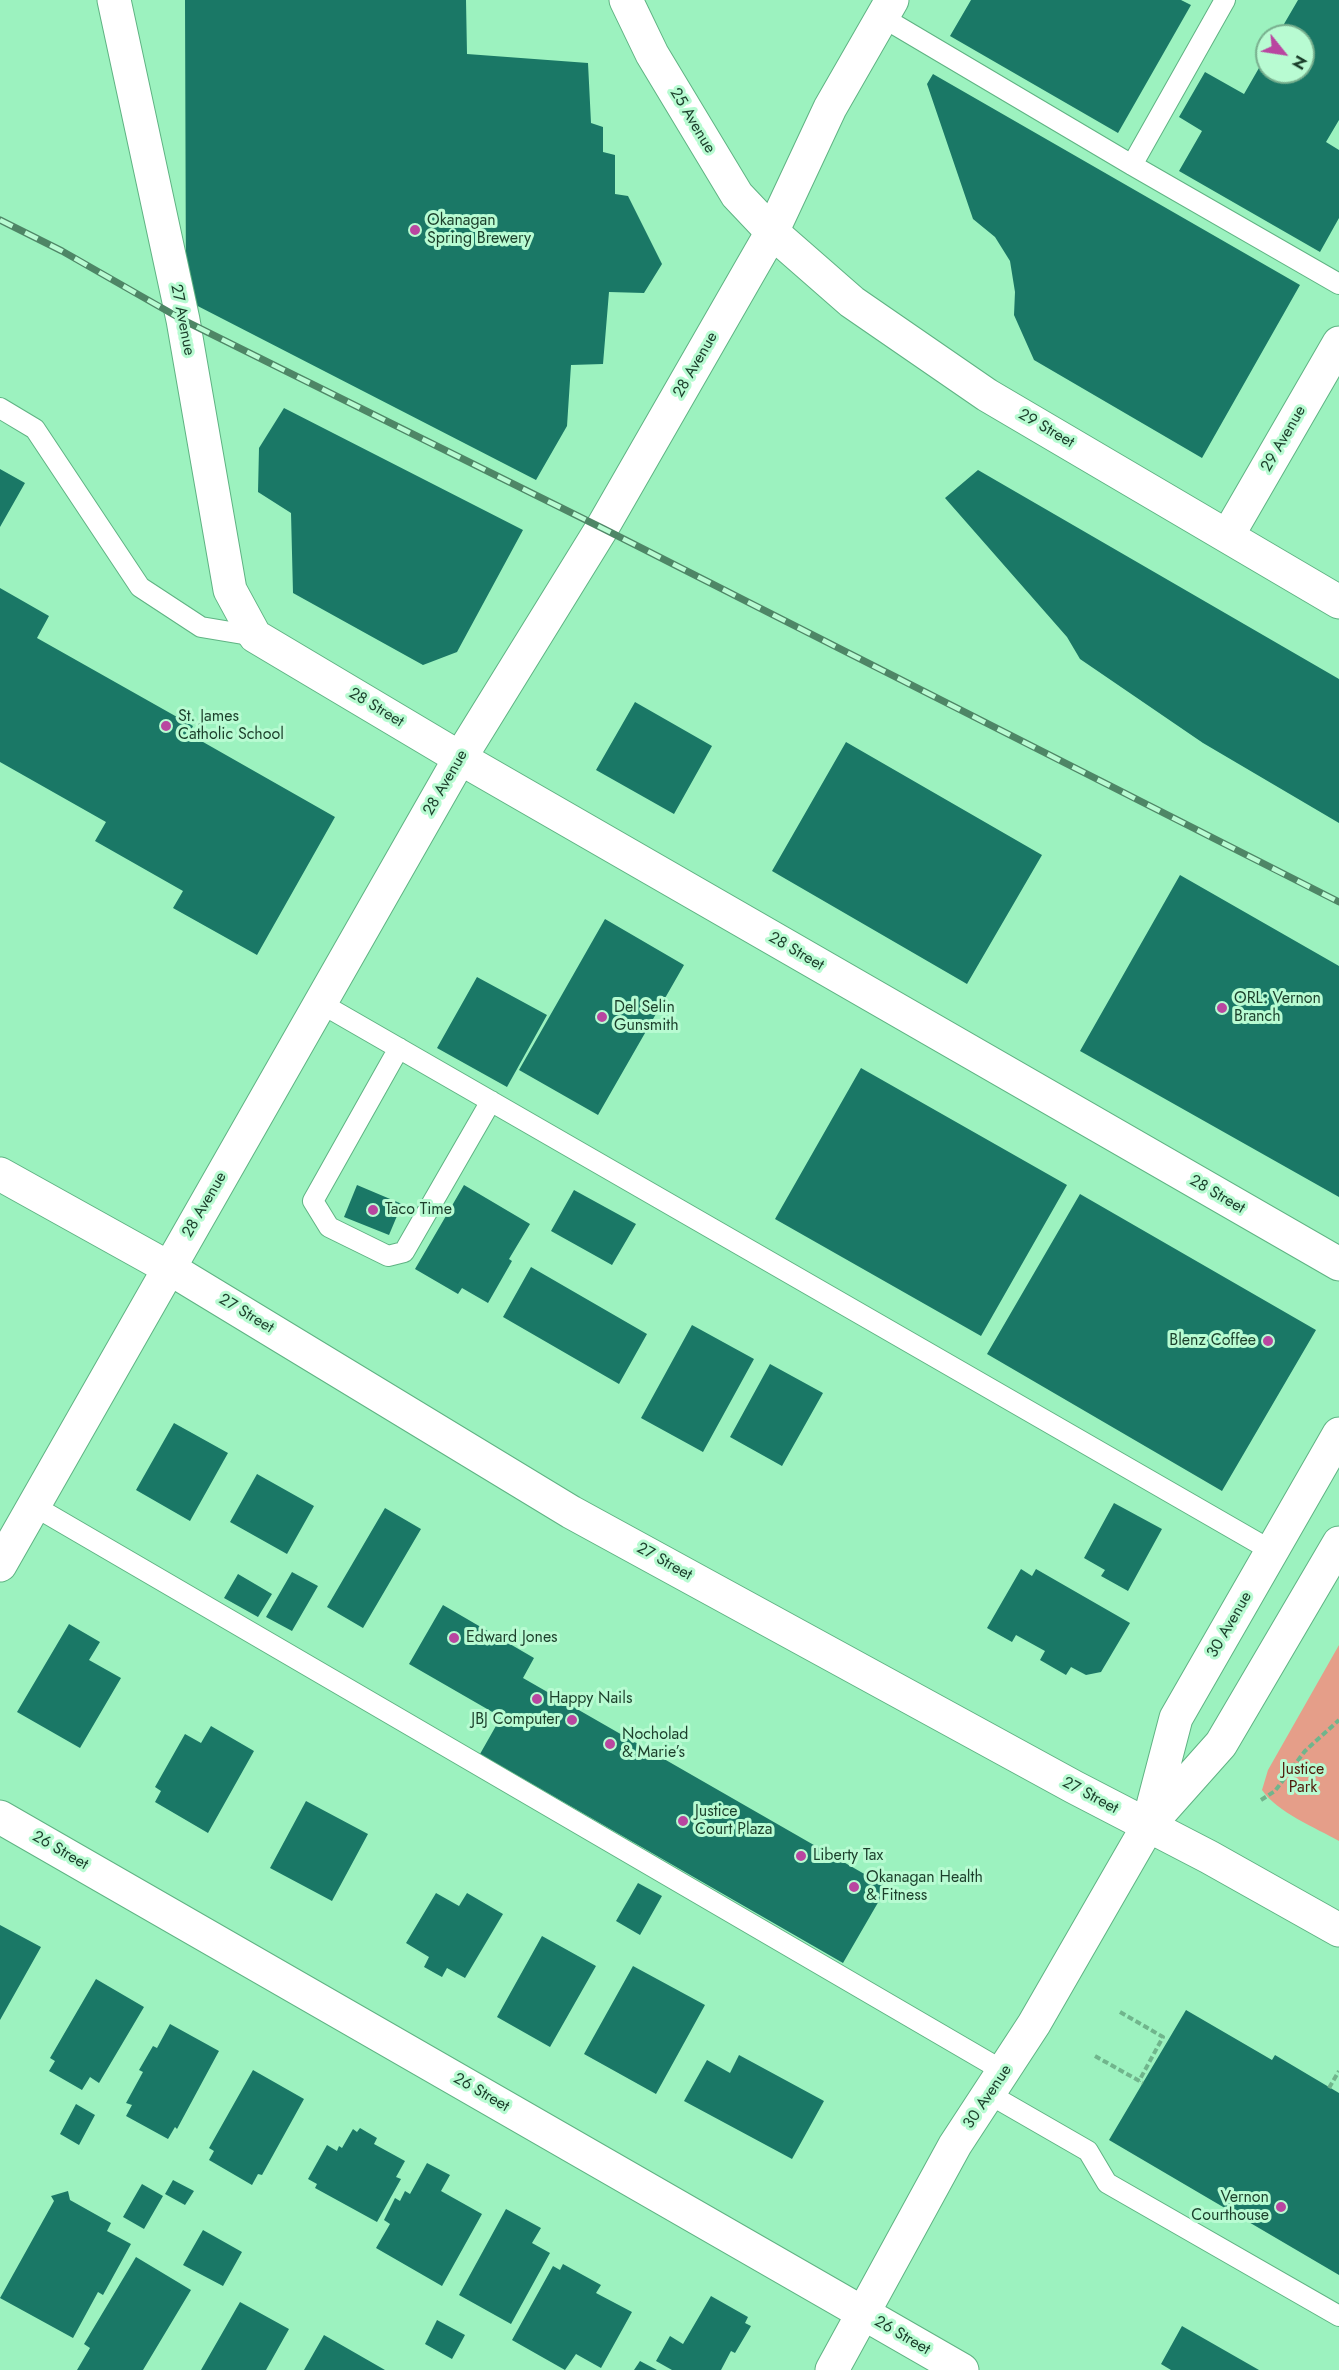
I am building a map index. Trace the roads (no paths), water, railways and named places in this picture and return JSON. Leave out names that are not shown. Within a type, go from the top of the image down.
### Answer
[{"type":"street","name":"27 Avenue","points":[[114,0],[183,320],[230,590],[255,636]]},
{"type":"street","name":"25 Avenue","points":[[626,0],[651,54],[737,195],[772,232]]},
{"type":"street","name":"28 Avenue","points":[[0,1565],[168,1268],[322,1004],[460,758],[602,528],[772,232],[830,108],[887,9]]},
{"type":"street","name":"29 Street","points":[[772,232],[852,302],[987,395],[1339,602]]},
{"type":"street","name":"29 Avenue","points":[[1228,535],[1339,343]]},
{"type":"street","name":"28 Street","points":[[255,636],[460,758],[1339,1264]]},
{"type":"street","name":"27 Street","points":[[0,1174],[168,1268],[571,1512],[1063,1782],[1209,1857],[1339,1930]]},
{"type":"street","name":"30 Avenue","points":[[1148,1826],[1176,1718],[1339,1434]]},
{"type":"street","name":"30 Avenue","points":[[832,2370],[955,2145],[997,2083],[1148,1826],[1221,1744],[1339,1543]]},
{"type":"street","name":"26 Street","points":[[0,1817],[962,2370]]},
{"type":"lane","points":[[1132,165],[1225,0]]},
{"type":"lane","points":[[887,9],[1132,165],[1339,284]]},
{"type":"lane","points":[[0,408],[35,429],[140,587],[201,627],[255,636]]},
{"type":"lane","points":[[322,1004],[1272,1551]]},
{"type":"lane","points":[[399,1048],[313,1201],[329,1227],[388,1256],[404,1252],[491,1101]]},
{"type":"lane","points":[[34,1506],[997,2083],[1088,2151],[1107,2183],[1339,2316]]},
{"type":"railway","points":[[0,220],[62,251],[183,320],[602,528],[1339,902]]},
{"type":"place","name":"Okanagan Spring Brewery","points":[[415,230]]},
{"type":"place","name":"St. James Catholic School","points":[[166,726]]},
{"type":"place","name":"ORL: Vernon Branch","points":[[1222,1008]]},
{"type":"place","name":"Del Selin Gunsmith","points":[[602,1017]]},
{"type":"place","name":"Taco Time","points":[[373,1210]]},
{"type":"place","name":"Blenz Coffee","points":[[1268,1341]]},
{"type":"place","name":"Edward Jones","points":[[454,1638]]},
{"type":"place","name":"Happy Nails","points":[[537,1699]]},
{"type":"place","name":"JBJ Computer","points":[[572,1720]]},
{"type":"place","name":"Nocholad & Marie’s","points":[[610,1744]]},
{"type":"place","name":"Justice Court Plaza","points":[[683,1821]]},
{"type":"place","name":"Liberty Tax","points":[[801,1856]]},
{"type":"place","name":"Okanagan Health & Fitness","points":[[854,1887]]},
{"type":"place","name":"Vernon Courthouse","points":[[1281,2207]]},
{"type":"park label","name":"Justice Park","points":[[1303,1779]]}]
